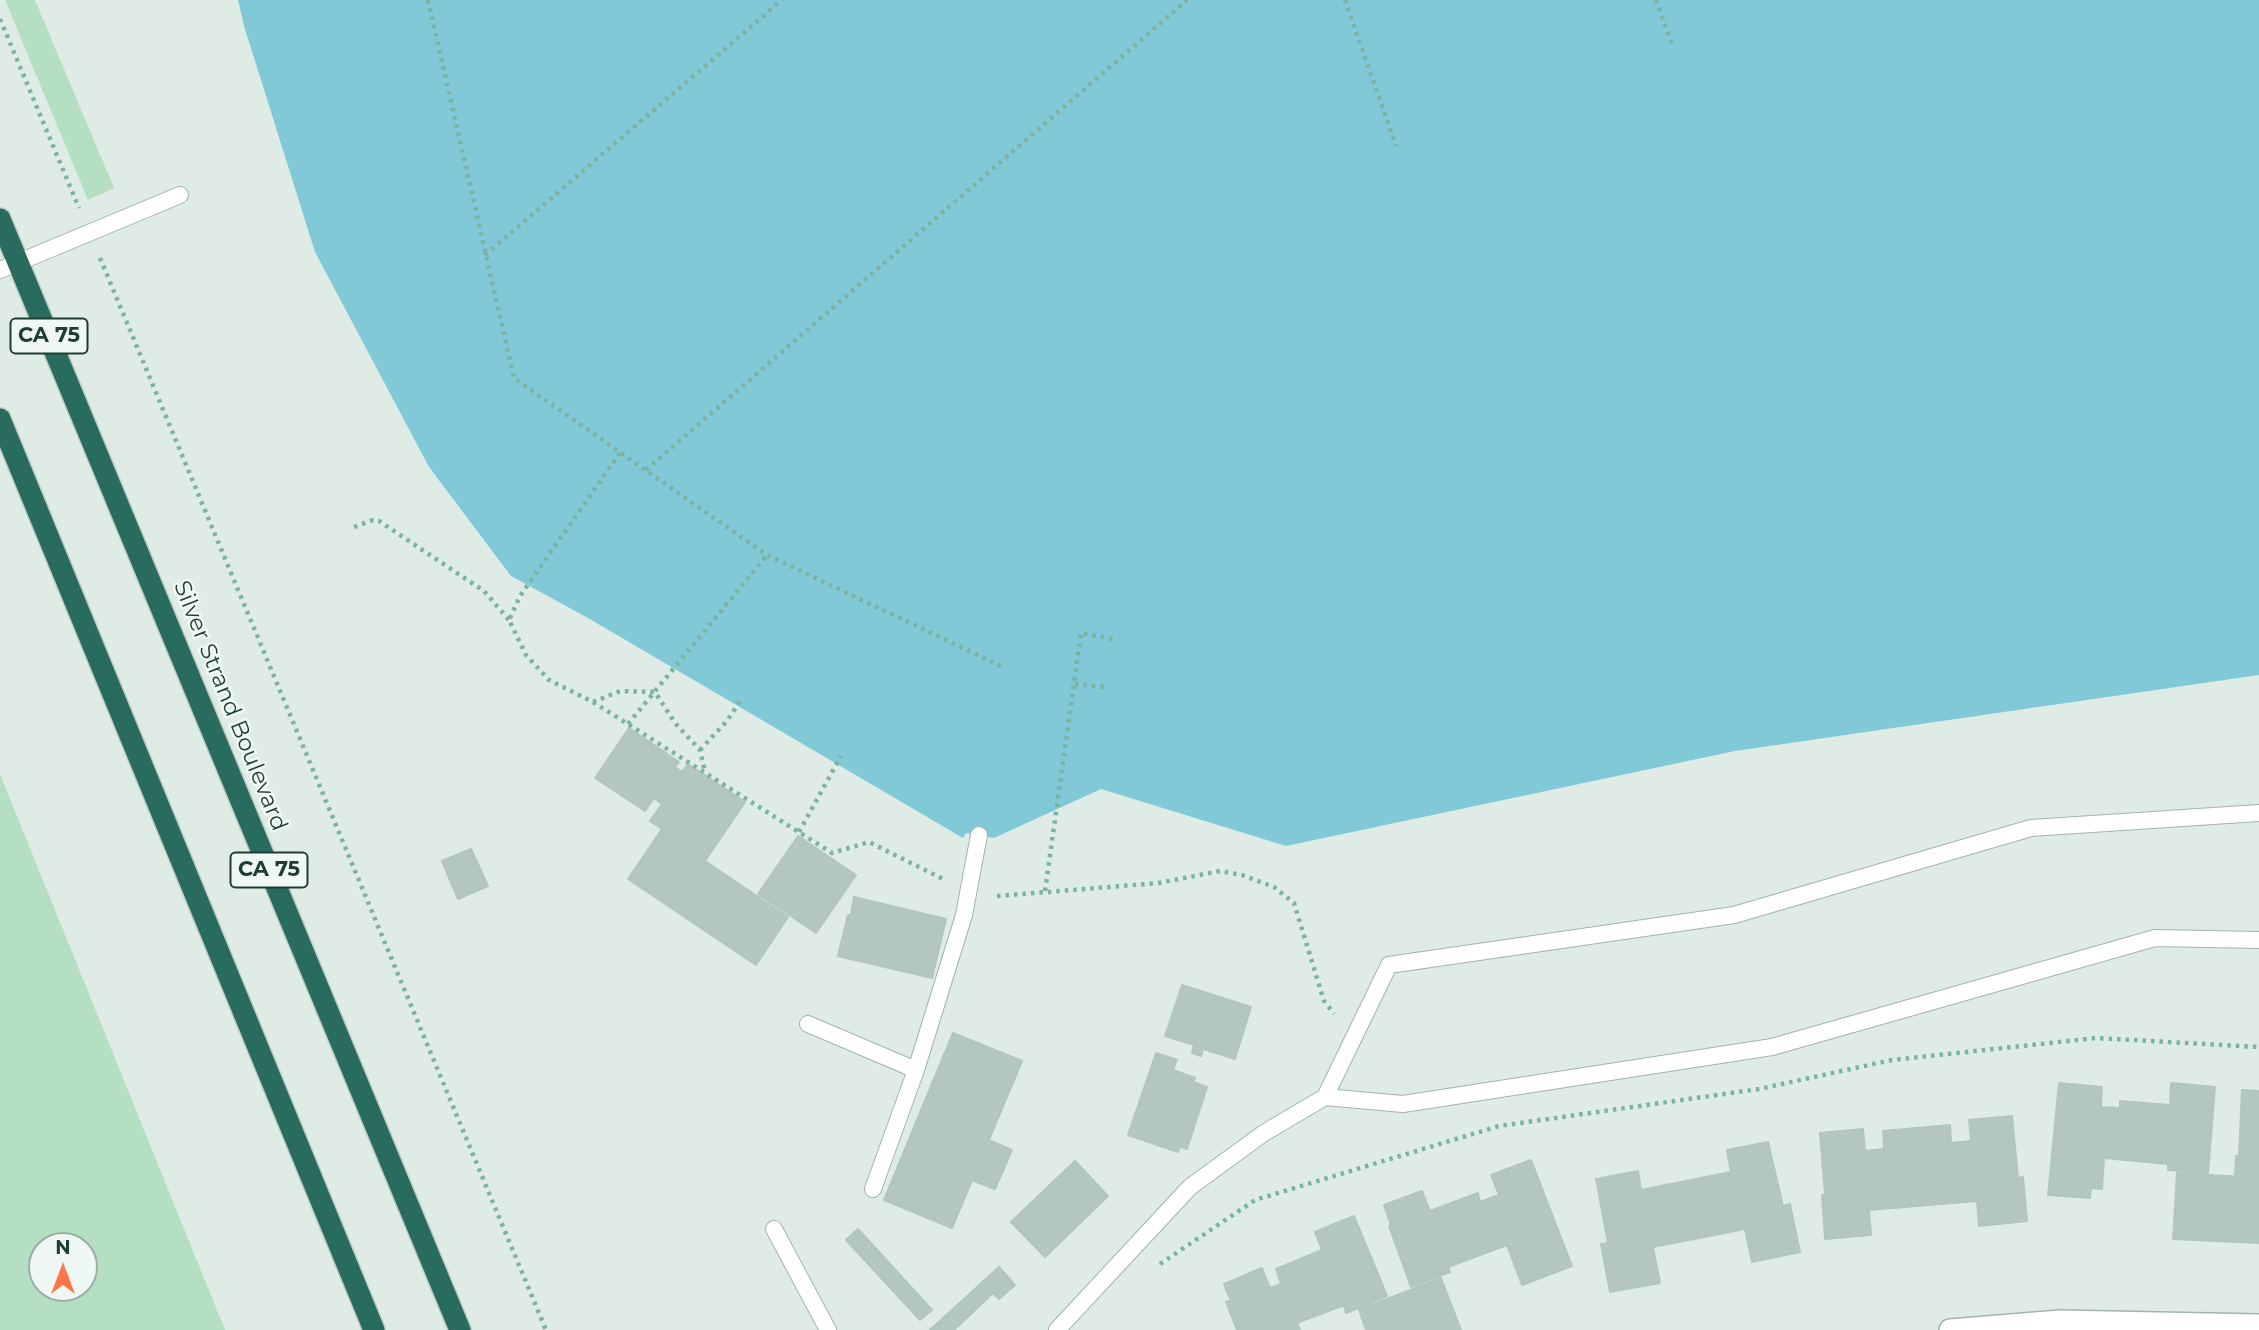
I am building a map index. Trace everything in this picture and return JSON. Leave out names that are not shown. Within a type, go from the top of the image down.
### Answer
[{"type":"highway","name":"Silver Strand Boulevard","points":[[0,219],[9,266],[460,1330]]},
{"type":"highway","points":[[0,419],[374,1330]]},
{"type":"street","points":[[1950,1330],[2060,1321],[2259,1325]]},
{"type":"lane","points":[[9,266],[180,195]]},
{"type":"lane","points":[[1058,1330],[1190,1187],[1264,1133],[1325,1097],[1389,965],[1734,915],[2031,828],[2259,813]]},
{"type":"lane","points":[[873,1189],[916,1070],[964,915],[979,835]]},
{"type":"lane","points":[[1325,1097],[1403,1104],[1772,1047],[2155,938],[2259,940]]},
{"type":"lane","points":[[808,1024],[916,1070]]},
{"type":"lane","points":[[774,1229],[828,1330]]},
{"type":"path","points":[[428,0],[514,379],[766,555],[1005,668]]},
{"type":"path","points":[[485,255],[782,0]]},
{"type":"path","points":[[646,470],[1187,0]]},
{"type":"path","points":[[1345,0],[1396,146]]},
{"type":"path","points":[[1656,0],[1673,47]]},
{"type":"path","points":[[0,19],[546,1330]]},
{"type":"path","points":[[509,620],[520,596],[620,453]]},
{"type":"path","points":[[354,527],[373,520],[379,521],[484,591],[509,620],[526,655],[549,680]]},
{"type":"path","points":[[628,724],[766,555]]},
{"type":"path","points":[[1045,892],[1081,633],[1113,639]]},
{"type":"path","points":[[1075,684],[1106,687]]},
{"type":"path","points":[[593,702],[620,691],[655,692]]},
{"type":"path","points":[[655,692],[675,723],[700,750],[705,773]]},
{"type":"path","points":[[700,750],[727,722],[741,698]]},
{"type":"path","points":[[799,832],[841,756]]},
{"type":"path","points":[[1152,1270],[1255,1200],[1499,1126],[1759,1089],[1892,1060],[2096,1038],[2259,1047]]},
{"type":"green space","points":[[5,0],[35,0],[114,188],[88,200]]},
{"type":"green space","points":[[0,774],[225,1330],[0,1330]]},
{"type":"water","points":[[238,0],[2259,0],[2259,675],[1735,751],[1286,846],[1101,789],[994,838],[966,833],[963,838],[588,618],[511,576],[429,467],[315,252]]},
{"type":"building","points":[[629,728],[679,762],[675,767],[682,772],[688,764],[745,802],[705,861],[788,917],[756,965],[628,879],[662,829],[650,821],[662,804],[654,798],[645,811],[595,778]]},
{"type":"building","points":[[798,836],[856,875],[816,933],[758,894]]},
{"type":"building","points":[[471,849],[488,886],[458,899],[442,861]]},
{"type":"building","points":[[854,897],[946,919],[932,978],[838,956]]},
{"type":"building","points":[[1182,985],[1251,1007],[1235,1059],[1203,1049],[1201,1056],[1192,1053],[1194,1045],[1165,1036]]},
{"type":"building","points":[[953,1033],[1022,1061],[952,1228],[884,1200]]},
{"type":"building","points":[[1156,1053],[1177,1060],[1173,1070],[1195,1078],[1193,1082],[1207,1087],[1187,1149],[1180,1147],[1178,1152],[1128,1135]]},
{"type":"building","points":[[2059,1083],[2102,1087],[2101,1107],[2120,1108],[2120,1101],[2170,1105],[2171,1083],[2215,1087],[2208,1173],[2168,1170],[2168,1164],[2104,1158],[2102,1189],[2091,1188],[2090,1198],[2048,1195]]},
{"type":"building","points":[[2242,1090],[2259,1091],[2259,1176],[2235,1175],[2236,1156],[2239,1156]]},
{"type":"building","points":[[2012,1116],[2018,1178],[2023,1177],[2027,1221],[1979,1226],[1977,1201],[1869,1210],[1871,1235],[1825,1239],[1820,1133],[1863,1129],[1865,1151],[1884,1149],[1883,1131],[1950,1125],[1951,1143],[1971,1141],[1969,1120]]},
{"type":"building","points":[[991,1141],[1012,1150],[995,1189],[974,1181]]},
{"type":"building","points":[[1768,1142],[1783,1206],[1790,1204],[1800,1252],[1752,1262],[1745,1229],[1653,1247],[1660,1283],[1610,1292],[1601,1244],[1608,1243],[1596,1179],[1638,1171],[1641,1190],[1731,1172],[1727,1150]]},
{"type":"building","points":[[1531,1160],[1572,1266],[1522,1285],[1507,1245],[1448,1267],[1450,1272],[1411,1287],[1384,1205],[1422,1191],[1430,1211],[1478,1193],[1480,1202],[1499,1195],[1491,1175]]},
{"type":"building","points":[[1075,1161],[1108,1196],[1045,1257],[1011,1222]]},
{"type":"building","points":[[2177,1173],[2259,1178],[2259,1243],[2173,1239]]},
{"type":"building","points":[[1354,1216],[1387,1296],[1346,1313],[1344,1305],[1297,1323],[1300,1330],[1237,1330],[1226,1302],[1231,1301],[1224,1284],[1262,1268],[1270,1288],[1281,1284],[1276,1269],[1322,1250],[1315,1232]]},
{"type":"building","points":[[858,1229],[932,1310],[920,1320],[846,1240]]},
{"type":"building","points":[[999,1267],[1015,1285],[999,1299],[993,1293],[954,1330],[930,1330]]},
{"type":"building","points":[[1441,1278],[1461,1330],[1366,1330],[1359,1310]]}]
